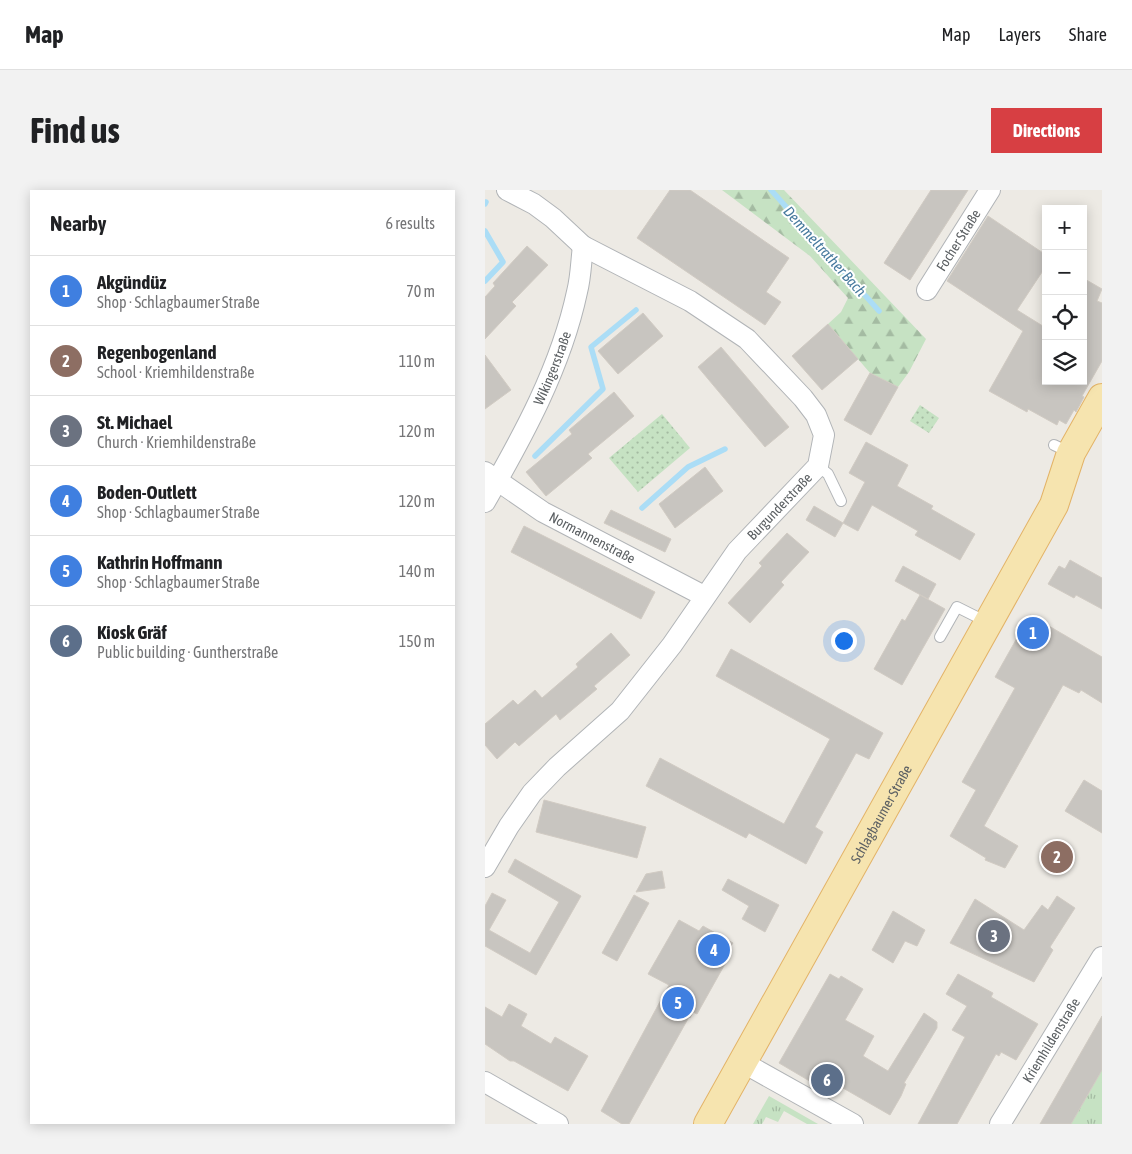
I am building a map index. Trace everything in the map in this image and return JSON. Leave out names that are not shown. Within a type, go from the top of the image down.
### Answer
[{"type":"main road","name":"Schlagbaumer Straße","points":[[1054,505],[1063,449],[1102,398]]},
{"type":"main road","name":"Schlagbaumer Straße","points":[[708,1124],[1054,505],[1073,486],[1102,436]]},
{"type":"street","name":"Burgunderstraße","points":[[485,866],[509,826],[532,794],[557,767],[620,711],[672,645],[704,596],[737,551],[819,466],[824,435],[816,415],[803,398],[747,339],[690,301],[583,246],[553,218],[534,204],[507,190]]},
{"type":"street","name":"Focher Straße","points":[[927,290],[990,190]]},
{"type":"street","name":"Wikingerstraße","points":[[485,502],[491,476],[535,410],[558,357],[577,292],[583,246]]},
{"type":"street","name":"Normannenstraße","points":[[491,476],[543,512],[704,596]]},
{"type":"street","name":"Kriemhildenstraße","points":[[1000,1124],[1100,965]]},
{"type":"street","points":[[742,1062],[853,1124]]},
{"type":"street","points":[[485,1082],[558,1124]]},
{"type":"lane","points":[[1063,449],[1080,456],[1073,475],[1073,486]]},
{"type":"lane","points":[[819,466],[828,474],[841,501]]},
{"type":"lane","points":[[941,637],[957,607],[988,623]]},
{"type":"green space","points":[[722,190],[784,190],[926,339],[909,372],[898,387],[870,373],[828,324],[841,312],[848,298],[810,256]]},
{"type":"green space","points":[[920,405],[939,418],[929,433],[910,421]]},
{"type":"green space","points":[[662,414],[690,448],[638,492],[609,458]]},
{"type":"green space","points":[[1102,1070],[1102,1124],[1071,1124]]},
{"type":"green space","points":[[769,1096],[818,1124],[807,1124],[784,1111],[778,1122],[766,1117],[762,1124],[753,1124]]},
{"type":"building","points":[[670,190],[690,190],[789,258],[766,292],[781,302],[765,325],[637,238]]},
{"type":"building","points":[[931,190],[968,190],[910,280],[884,263]]},
{"type":"building","points":[[988,216],[1042,252],[1042,272],[1017,310],[1042,326],[1042,385],[1087,385],[1087,280],[1102,289],[1097,301],[1102,303],[1102,361],[1082,396],[1084,397],[1076,412],[1074,410],[1066,424],[1059,420],[1057,425],[1028,409],[1027,412],[989,391],[1023,331],[947,281]]},
{"type":"building","points":[[527,246],[548,265],[512,302],[516,306],[485,339],[485,297],[495,286],[493,283]]},
{"type":"building","points":[[643,313],[663,336],[618,374],[598,351]]},
{"type":"building","points":[[828,324],[858,359],[822,390],[792,356]]},
{"type":"building","points":[[721,347],[789,427],[765,447],[698,367]]},
{"type":"building","points":[[485,355],[511,390],[485,409]]},
{"type":"building","points":[[870,373],[898,387],[871,435],[844,420]]},
{"type":"building","points":[[614,392],[634,416],[588,454],[592,458],[546,496],[526,472],[572,434],[569,430]]},
{"type":"building","points":[[866,442],[908,465],[897,486],[933,506],[931,509],[975,534],[960,560],[915,535],[918,531],[872,505],[858,531],[843,523],[865,482],[849,473]]},
{"type":"building","points":[[705,467],[723,491],[675,528],[659,504]]},
{"type":"building","points":[[814,506],[843,523],[835,537],[806,520]]},
{"type":"building","points":[[611,510],[671,539],[665,552],[604,523]]},
{"type":"building","points":[[524,526],[655,592],[641,619],[511,552]]},
{"type":"building","points":[[787,533],[809,552],[781,582],[784,585],[750,623],[728,603],[762,566],[759,563]]},
{"type":"building","points":[[1070,560],[1102,578],[1102,609],[1076,595],[1074,598],[1048,584],[1059,566],[1065,569]]},
{"type":"building","points":[[903,566],[936,584],[928,599],[895,581]]},
{"type":"building","points":[[920,595],[945,609],[902,685],[874,669],[902,619],[905,621]]},
{"type":"building","points":[[1030,615],[1102,657],[1102,703],[1081,690],[1079,693],[1063,685],[984,826],[1018,846],[1005,868],[985,860],[986,858],[950,836],[976,790],[962,782],[1015,688],[995,677]]},
{"type":"building","points":[[611,633],[630,655],[594,686],[597,689],[560,720],[556,714],[519,746],[515,742],[497,759],[485,745],[485,724],[513,700],[518,705],[535,690],[542,698],[578,667],[576,664]]},
{"type":"building","points":[[731,649],[883,733],[869,759],[856,753],[815,827],[823,832],[806,864],[749,833],[746,838],[646,786],[660,758],[784,824],[830,739],[716,676]]},
{"type":"building","points":[[1084,780],[1102,791],[1102,833],[1065,811]]},
{"type":"building","points":[[544,800],[646,827],[637,858],[536,832]]},
{"type":"building","points":[[515,859],[581,896],[536,975],[485,946],[485,906],[492,893],[506,900],[489,930],[530,953],[559,902],[508,872]]},
{"type":"building","points":[[662,871],[665,888],[636,892],[646,874]]},
{"type":"building","points":[[728,879],[779,905],[765,932],[742,919],[749,906],[722,890]]},
{"type":"building","points":[[634,895],[649,903],[617,961],[602,953]]},
{"type":"building","points":[[1057,896],[1075,908],[1050,947],[1053,950],[1034,982],[950,943],[975,899],[1024,930],[1042,905],[1048,910]]},
{"type":"building","points":[[893,911],[925,930],[917,946],[905,941],[893,963],[872,950]]},
{"type":"building","points":[[679,920],[699,931],[703,926],[733,943],[726,953],[730,955],[697,1014],[693,1012],[689,1017],[629,1124],[622,1124],[601,1111],[669,985],[648,974]]},
{"type":"building","points":[[830,974],[839,979],[841,976],[863,989],[845,1020],[874,1036],[863,1056],[888,1071],[924,1013],[937,1022],[937,1028],[904,1083],[906,1084],[901,1096],[890,1115],[836,1084],[830,1093],[779,1063]]},
{"type":"building","points":[[958,974],[993,993],[991,997],[1038,1024],[1016,1060],[1001,1052],[999,1056],[996,1054],[957,1124],[918,1124],[965,1037],[952,1030],[967,1006],[946,994]]},
{"type":"building","points":[[509,1004],[527,1014],[521,1026],[551,1044],[555,1037],[588,1056],[568,1091],[514,1061],[510,1061],[485,1044],[485,1007],[502,1017]]},
{"type":"building","points":[[1102,1016],[1102,1070],[1071,1124],[1040,1124]]},
{"type":"waterway","name":"Demmeltrather Bach","points":[[771,190],[879,311]]},
{"type":"waterway","points":[[485,231],[503,262],[485,281]]},
{"type":"waterway","points":[[535,456],[603,389],[591,347],[636,310]]},
{"type":"waterway","points":[[642,508],[688,467],[725,449]]},
{"type":"place","name":"Akgündüz","points":[[1033,633]]},
{"type":"place","name":"Regenbogenland","points":[[1057,857]]},
{"type":"place","name":"St. Michael","points":[[994,936]]},
{"type":"place","name":"Boden-Outlett","points":[[714,950]]},
{"type":"place","name":"Kathrin Hoffmann","points":[[678,1003]]},
{"type":"place","name":"Kiosk Gräf","points":[[827,1080]]}]
